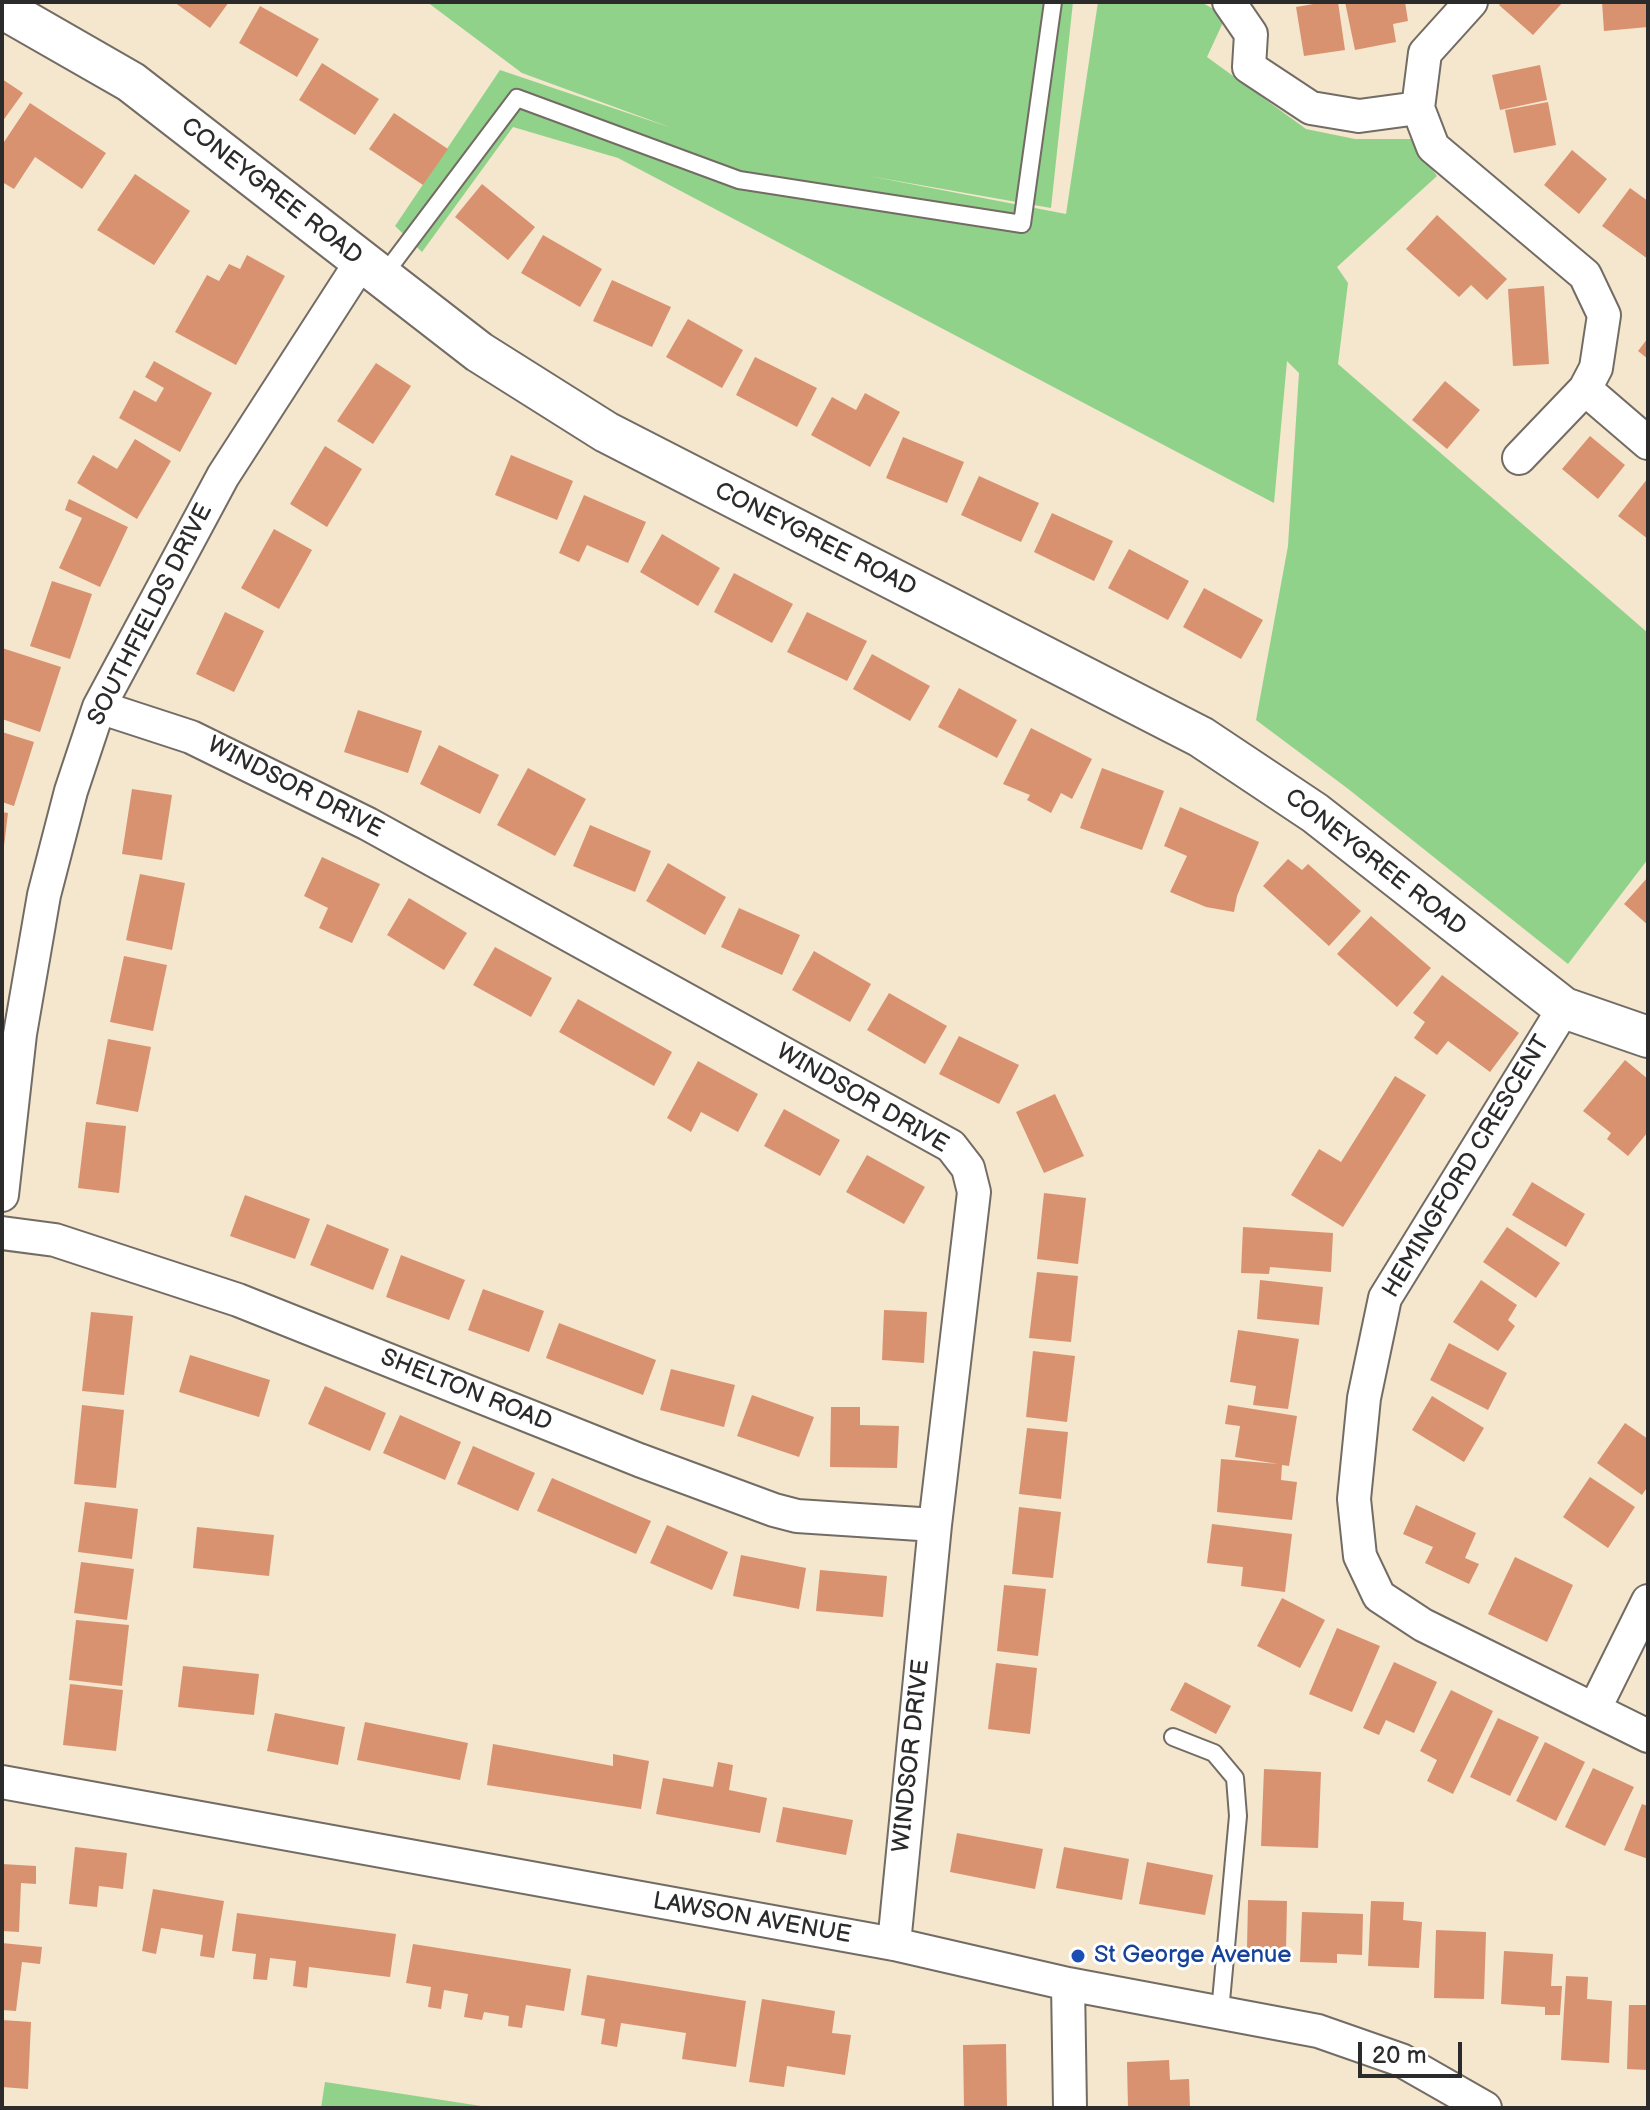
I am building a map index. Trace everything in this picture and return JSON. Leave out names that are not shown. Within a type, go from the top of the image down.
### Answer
[{"type":"street","points":[[1229,2],[1251,34],[1249,67],[1311,108],[1359,116],[1418,108]]},
{"type":"street","points":[[1471,2],[1425,53],[1418,108],[1433,147],[1585,275],[1604,315],[1596,368],[1585,389],[1519,458]]},
{"type":"street","name":"CONEYGREE ROAD","points":[[2,8],[131,82],[479,352],[606,432],[1201,737],[1246,764],[1315,813],[1564,1008],[1648,1037]]},
{"type":"street","name":"SOUTHFIELDS DRIVE","points":[[2,1195],[20,1034],[44,895],[71,791],[99,707],[223,476],[372,270]]},
{"type":"street","points":[[1585,389],[1648,443]]},
{"type":"street","name":"WINDSOR DRIVE","points":[[99,707],[191,737],[368,824],[951,1146],[968,1168],[974,1192],[935,1525],[894,1944]]},
{"type":"street","name":"HEMINGFORD CRESCENT","points":[[1564,1008],[1385,1298],[1364,1398],[1354,1499],[1360,1556],[1379,1596],[1423,1625],[1648,1736]]},
{"type":"street","name":"SHELTON ROAD","points":[[2,1233],[55,1240],[238,1300],[639,1460],[774,1510],[797,1516],[935,1525]]},
{"type":"street","points":[[1595,1708],[1648,1601]]},
{"type":"street","name":"LAWSON AVENUE","points":[[2,1782],[894,1944],[1068,1984],[1318,2031],[1401,2060],[1485,2108]]},
{"type":"street","points":[[1068,1984],[1070,2108]]},
{"type":"lane","points":[[372,270],[517,98],[739,180],[1022,224],[1053,2]]},
{"type":"lane","points":[[1173,1737],[1214,1753],[1235,1778],[1238,1816],[1220,2012]]},
{"type":"green space","points":[[427,2],[1073,2],[1051,208],[869,176],[1066,214],[1098,2],[1201,2],[1226,16],[1207,57],[1306,129],[1355,139],[1411,139],[1437,176],[1337,267],[1348,283],[1338,364],[1648,633],[1648,859],[1568,964],[1347,788],[1256,720],[1288,546],[1299,373],[1287,361],[1274,503],[618,158],[513,127],[422,252],[395,226],[500,70],[672,128],[522,73]]},
{"type":"green space","points":[[325,2082],[494,2108],[321,2108]]},
{"type":"building","points":[[174,2],[229,2],[210,28]]},
{"type":"building","points":[[1338,2],[1345,50],[1304,56],[1296,7]]},
{"type":"building","points":[[1345,2],[1405,2],[1408,21],[1393,24],[1396,42],[1355,50]]},
{"type":"building","points":[[1502,2],[1563,2],[1533,35],[1499,5]]},
{"type":"building","points":[[1602,2],[1648,2],[1648,27],[1604,31]]},
{"type":"building","points":[[260,6],[319,39],[297,77],[239,43]]},
{"type":"building","points":[[322,63],[379,99],[355,135],[299,100]]},
{"type":"building","points":[[1540,65],[1547,100],[1500,110],[1492,75]]},
{"type":"building","points":[[2,79],[23,93],[2,122]]},
{"type":"building","points":[[1548,102],[1556,145],[1514,153],[1505,110]]},
{"type":"building","points":[[30,103],[106,153],[82,189],[35,157],[14,189],[2,182],[2,145]]},
{"type":"building","points":[[394,113],[448,149],[423,185],[369,149]]},
{"type":"building","points":[[1572,150],[1607,179],[1579,214],[1544,185]]},
{"type":"building","points":[[135,174],[190,211],[154,265],[97,230]]},
{"type":"building","points":[[482,184],[535,227],[508,260],[455,217]]},
{"type":"building","points":[[1630,188],[1648,201],[1648,259],[1602,226]]},
{"type":"building","points":[[1437,215],[1507,279],[1487,300],[1471,285],[1459,297],[1406,249]]},
{"type":"building","points":[[543,235],[602,269],[580,307],[521,273]]},
{"type":"building","points":[[247,255],[285,276],[236,365],[175,332],[207,275],[219,281],[229,264],[240,269]]},
{"type":"building","points":[[612,280],[671,307],[652,347],[593,321]]},
{"type":"building","points":[[1544,286],[1549,364],[1513,366],[1508,289]]},
{"type":"building","points":[[688,319],[743,350],[722,388],[666,357]]},
{"type":"building","points":[[1648,338],[1648,359],[1638,351]]},
{"type":"building","points":[[755,357],[817,388],[797,427],[736,395]]},
{"type":"building","points":[[154,361],[212,393],[180,452],[119,418],[134,390],[156,402],[164,388],[145,377]]},
{"type":"building","points":[[376,363],[411,386],[373,444],[337,421]]},
{"type":"building","points":[[1445,381],[1480,410],[1447,449],[1412,420]]},
{"type":"building","points":[[865,393],[900,412],[870,467],[811,435],[832,397],[856,410]]},
{"type":"building","points":[[1590,436],[1625,465],[1598,499],[1562,469]]},
{"type":"building","points":[[903,437],[964,462],[947,503],[886,478]]},
{"type":"building","points":[[135,439],[171,461],[137,519],[77,483],[93,455],[117,469]]},
{"type":"building","points":[[325,446],[362,469],[327,527],[290,504]]},
{"type":"building","points":[[511,455],[573,481],[557,520],[495,495]]},
{"type":"building","points":[[979,476],[1039,503],[1021,542],[961,515]]},
{"type":"building","points":[[1648,478],[1648,539],[1618,516]]},
{"type":"building","points":[[584,495],[646,522],[628,563],[587,545],[579,562],[559,553]]},
{"type":"building","points":[[69,499],[128,527],[100,587],[59,568],[82,518],[65,510]]},
{"type":"building","points":[[1052,513],[1113,541],[1094,581],[1034,552]]},
{"type":"building","points":[[274,529],[312,550],[279,609],[241,588]]},
{"type":"building","points":[[662,534],[720,568],[698,606],[640,572]]},
{"type":"building","points":[[1129,549],[1189,581],[1168,620],[1108,588]]},
{"type":"building","points":[[734,573],[793,604],[772,643],[714,612]]},
{"type":"building","points":[[52,581],[92,594],[70,659],[30,646]]},
{"type":"building","points":[[1204,588],[1263,620],[1241,659],[1183,627]]},
{"type":"building","points":[[225,612],[264,631],[234,692],[196,674]]},
{"type":"building","points":[[807,612],[867,641],[847,681],[787,652]]},
{"type":"building","points":[[2,648],[61,667],[40,732],[2,719]]},
{"type":"building","points":[[872,654],[930,686],[910,721],[853,689]]},
{"type":"building","points":[[959,688],[1017,720],[997,758],[938,727]]},
{"type":"building","points":[[358,710],[422,731],[408,773],[344,752]]},
{"type":"building","points":[[1031,728],[1092,759],[1072,799],[1061,793],[1051,813],[1027,800],[1030,795],[1003,784]]},
{"type":"building","points":[[2,732],[34,742],[14,806],[2,802]]},
{"type":"building","points":[[439,745],[499,775],[480,814],[420,784]]},
{"type":"building","points":[[528,768],[586,799],[555,856],[497,825]]},
{"type":"building","points":[[1102,768],[1164,791],[1142,850],[1080,828]]},
{"type":"building","points":[[132,789],[172,795],[162,860],[122,854]]},
{"type":"building","points":[[1180,807],[1259,842],[1237,896],[1234,912],[1206,907],[1170,892],[1187,856],[1164,846]]},
{"type":"building","points":[[2,812],[8,813],[4,846],[2,845]]},
{"type":"building","points":[[590,825],[651,851],[635,892],[573,866]]},
{"type":"building","points":[[322,857],[380,884],[352,943],[319,928],[328,908],[304,896]]},
{"type":"building","points":[[1288,859],[1302,870],[1308,864],[1361,911],[1329,946],[1263,886]]},
{"type":"building","points":[[668,863],[726,897],[705,935],[646,901]]},
{"type":"building","points":[[140,874],[185,883],[172,950],[126,940]]},
{"type":"building","points":[[1648,877],[1648,925],[1624,904]]},
{"type":"building","points":[[409,898],[467,933],[444,970],[387,935]]},
{"type":"building","points":[[739,908],[800,935],[782,975],[721,947]]},
{"type":"building","points":[[1371,916],[1431,968],[1397,1007],[1337,954]]},
{"type":"building","points":[[495,947],[552,978],[531,1017],[473,985]]},
{"type":"building","points":[[814,951],[871,984],[850,1022],[792,990]]},
{"type":"building","points":[[124,956],[167,965],[153,1031],[110,1022]]},
{"type":"building","points":[[1442,975],[1519,1033],[1490,1072],[1448,1041],[1437,1055],[1414,1038],[1425,1022],[1413,1013]]},
{"type":"building","points":[[889,993],[947,1026],[925,1064],[867,1030]]},
{"type":"building","points":[[578,999],[672,1052],[654,1086],[559,1032]]},
{"type":"building","points":[[959,1036],[1019,1065],[999,1104],[939,1074]]},
{"type":"building","points":[[108,1039],[151,1047],[138,1112],[96,1104]]},
{"type":"building","points":[[1625,1060],[1648,1079],[1648,1132],[1628,1156],[1607,1139],[1611,1133],[1583,1111]]},
{"type":"building","points":[[698,1061],[758,1094],[738,1132],[701,1112],[691,1132],[667,1118]]},
{"type":"building","points":[[1395,1076],[1426,1095],[1343,1227],[1291,1195],[1319,1149],[1341,1162]]},
{"type":"building","points":[[1055,1094],[1084,1156],[1044,1173],[1016,1112]]},
{"type":"building","points":[[784,1109],[840,1140],[820,1176],[764,1146]]},
{"type":"building","points":[[86,1122],[126,1126],[119,1193],[78,1188]]},
{"type":"building","points":[[867,1155],[925,1187],[904,1224],[846,1192]]},
{"type":"building","points":[[1532,1182],[1585,1214],[1566,1247],[1512,1215]]},
{"type":"building","points":[[1044,1193],[1086,1198],[1078,1264],[1037,1259]]},
{"type":"building","points":[[245,1195],[310,1219],[295,1259],[230,1236]]},
{"type":"building","points":[[327,1224],[389,1249],[373,1290],[310,1265]]},
{"type":"building","points":[[1243,1227],[1333,1233],[1331,1272],[1270,1267],[1269,1274],[1241,1273]]},
{"type":"building","points":[[1507,1227],[1560,1263],[1536,1298],[1483,1262]]},
{"type":"building","points":[[401,1255],[465,1280],[449,1320],[386,1297]]},
{"type":"building","points":[[1037,1272],[1078,1276],[1071,1342],[1029,1338]]},
{"type":"building","points":[[1260,1280],[1323,1287],[1319,1325],[1257,1319]]},
{"type":"building","points":[[1481,1280],[1517,1305],[1508,1320],[1515,1326],[1498,1351],[1453,1322]]},
{"type":"building","points":[[483,1289],[544,1311],[529,1352],[468,1330]]},
{"type":"building","points":[[884,1310],[927,1312],[924,1363],[882,1360]]},
{"type":"building","points":[[91,1312],[133,1316],[124,1395],[82,1391]]},
{"type":"building","points":[[559,1323],[656,1360],[643,1395],[546,1358]]},
{"type":"building","points":[[1238,1330],[1299,1339],[1288,1409],[1253,1405],[1256,1386],[1230,1382]]},
{"type":"building","points":[[1449,1343],[1507,1373],[1488,1410],[1430,1380]]},
{"type":"building","points":[[1033,1351],[1075,1356],[1067,1422],[1026,1417]]},
{"type":"building","points":[[190,1355],[270,1380],[259,1417],[179,1392]]},
{"type":"building","points":[[671,1369],[735,1385],[724,1427],[660,1410]]},
{"type":"building","points":[[325,1386],[386,1413],[370,1451],[308,1424]]},
{"type":"building","points":[[752,1395],[814,1417],[799,1457],[737,1436]]},
{"type":"building","points":[[1432,1396],[1484,1428],[1464,1462],[1412,1430]]},
{"type":"building","points":[[82,1405],[124,1410],[116,1488],[74,1484]]},
{"type":"building","points":[[1228,1405],[1297,1416],[1289,1466],[1282,1465],[1281,1480],[1297,1482],[1292,1520],[1217,1512],[1221,1459],[1278,1464],[1235,1457],[1240,1426],[1225,1424]]},
{"type":"building","points":[[831,1407],[860,1407],[860,1425],[899,1426],[897,1468],[830,1467]]},
{"type":"building","points":[[400,1415],[461,1442],[445,1480],[383,1453]]},
{"type":"building","points":[[1625,1423],[1648,1439],[1648,1486],[1642,1495],[1597,1463]]},
{"type":"building","points":[[1027,1428],[1068,1432],[1061,1499],[1019,1494]]},
{"type":"building","points":[[473,1446],[535,1473],[518,1511],[457,1484]]},
{"type":"building","points":[[1590,1477],[1635,1507],[1608,1548],[1563,1517]]},
{"type":"building","points":[[552,1478],[651,1521],[636,1554],[537,1511]]},
{"type":"building","points":[[85,1502],[138,1509],[132,1559],[78,1552]]},
{"type":"building","points":[[1416,1505],[1476,1533],[1465,1558],[1479,1564],[1469,1584],[1425,1563],[1433,1547],[1403,1534]]},
{"type":"building","points":[[1019,1507],[1061,1512],[1053,1578],[1012,1574]]},
{"type":"building","points":[[1212,1524],[1292,1534],[1285,1592],[1241,1586],[1243,1567],[1207,1563]]},
{"type":"building","points":[[667,1525],[728,1552],[712,1590],[650,1563]]},
{"type":"building","points":[[197,1527],[274,1535],[269,1576],[193,1568]]},
{"type":"building","points":[[741,1555],[806,1568],[799,1609],[733,1596]]},
{"type":"building","points":[[1515,1557],[1573,1585],[1547,1642],[1488,1614]]},
{"type":"building","points":[[81,1562],[134,1569],[127,1620],[74,1613]]},
{"type":"building","points":[[820,1570],[887,1576],[883,1617],[816,1611]]},
{"type":"building","points":[[1004,1585],[1046,1589],[1038,1656],[997,1651]]},
{"type":"building","points":[[1282,1598],[1325,1620],[1300,1668],[1257,1646]]},
{"type":"building","points":[[76,1620],[129,1625],[122,1686],[69,1680]]},
{"type":"building","points":[[1337,1628],[1380,1646],[1352,1712],[1309,1694]]},
{"type":"building","points":[[1394,1662],[1437,1682],[1414,1733],[1386,1720],[1379,1735],[1363,1728]]},
{"type":"building","points":[[996,1663],[1037,1668],[1030,1734],[988,1729]]},
{"type":"building","points":[[183,1666],[259,1674],[254,1715],[178,1707]]},
{"type":"building","points":[[1185,1682],[1231,1706],[1216,1734],[1170,1710]]},
{"type":"building","points":[[70,1684],[123,1690],[116,1751],[63,1745]]},
{"type":"building","points":[[1451,1690],[1493,1711],[1453,1794],[1427,1781],[1437,1760],[1420,1751]]},
{"type":"building","points":[[275,1713],[345,1727],[338,1765],[267,1751]]},
{"type":"building","points":[[1498,1718],[1539,1737],[1510,1796],[1470,1777]]},
{"type":"building","points":[[365,1722],[468,1743],[460,1780],[357,1760]]},
{"type":"building","points":[[1545,1742],[1585,1762],[1556,1821],[1516,1801]]},
{"type":"building","points":[[493,1744],[613,1766],[613,1754],[649,1761],[641,1809],[487,1785]]},
{"type":"building","points":[[718,1762],[733,1765],[729,1790],[767,1798],[760,1833],[656,1814],[663,1778],[713,1787]]},
{"type":"building","points":[[1593,1768],[1634,1787],[1605,1846],[1565,1827]]},
{"type":"building","points":[[1264,1769],[1321,1772],[1318,1848],[1261,1846]]},
{"type":"building","points":[[1642,1804],[1648,1806],[1648,1859],[1624,1850]]},
{"type":"building","points":[[783,1807],[853,1820],[846,1855],[776,1842]]},
{"type":"building","points":[[957,1833],[1043,1849],[1035,1889],[950,1872]]},
{"type":"building","points":[[75,1847],[127,1853],[123,1889],[99,1886],[97,1907],[69,1904]]},
{"type":"building","points":[[1064,1847],[1129,1859],[1122,1900],[1056,1888]]},
{"type":"building","points":[[1147,1862],[1213,1875],[1205,1915],[1139,1904]]},
{"type":"building","points":[[2,1864],[36,1866],[36,1884],[21,1883],[19,1932],[2,1931]]},
{"type":"building","points":[[153,1889],[224,1901],[214,1958],[200,1956],[203,1935],[161,1928],[156,1954],[142,1951]]},
{"type":"building","points":[[1248,1900],[1287,1901],[1286,1950],[1247,1949]]},
{"type":"building","points":[[1371,1901],[1404,1902],[1403,1920],[1422,1922],[1419,1968],[1368,1966]]},
{"type":"building","points":[[1302,1912],[1363,1914],[1362,1955],[1337,1954],[1337,1963],[1300,1962]]},
{"type":"building","points":[[237,1913],[396,1934],[390,1977],[309,1967],[307,1988],[293,1986],[296,1961],[270,1958],[267,1980],[253,1979],[256,1954],[232,1951]]},
{"type":"building","points":[[1436,1930],[1486,1932],[1484,1999],[1434,1998]]},
{"type":"building","points":[[2,1943],[42,1947],[40,1964],[22,1962],[16,2011],[2,2010]]},
{"type":"building","points":[[413,1944],[571,1969],[564,2011],[526,2005],[522,2028],[508,2026],[509,2016],[484,2012],[482,2020],[464,2017],[468,1994],[444,1990],[441,2009],[428,2007],[431,1987],[406,1983]]},
{"type":"building","points":[[1504,1951],[1553,1954],[1551,1986],[1562,1986],[1560,2015],[1545,2015],[1545,2007],[1501,2004]]},
{"type":"building","points":[[587,1975],[746,2001],[736,2067],[682,2059],[686,2033],[621,2023],[617,2047],[601,2044],[605,2019],[581,2015]]},
{"type":"building","points":[[1566,1976],[1588,1977],[1587,1999],[1612,2001],[1609,2063],[1561,2060]]},
{"type":"building","points":[[762,1999],[835,2011],[832,2033],[851,2035],[845,2075],[787,2066],[784,2087],[749,2082]]},
{"type":"building","points":[[1629,2005],[1648,2005],[1648,2070],[1627,2069]]},
{"type":"building","points":[[2,2020],[31,2022],[28,2089],[2,2087]]},
{"type":"building","points":[[1006,2044],[1007,2108],[964,2108],[963,2045]]},
{"type":"building","points":[[1169,2060],[1170,2080],[1189,2079],[1190,2108],[1128,2108],[1127,2062]]},
{"type":"place","name":"St George Avenue","points":[[1078,1956]]}]
